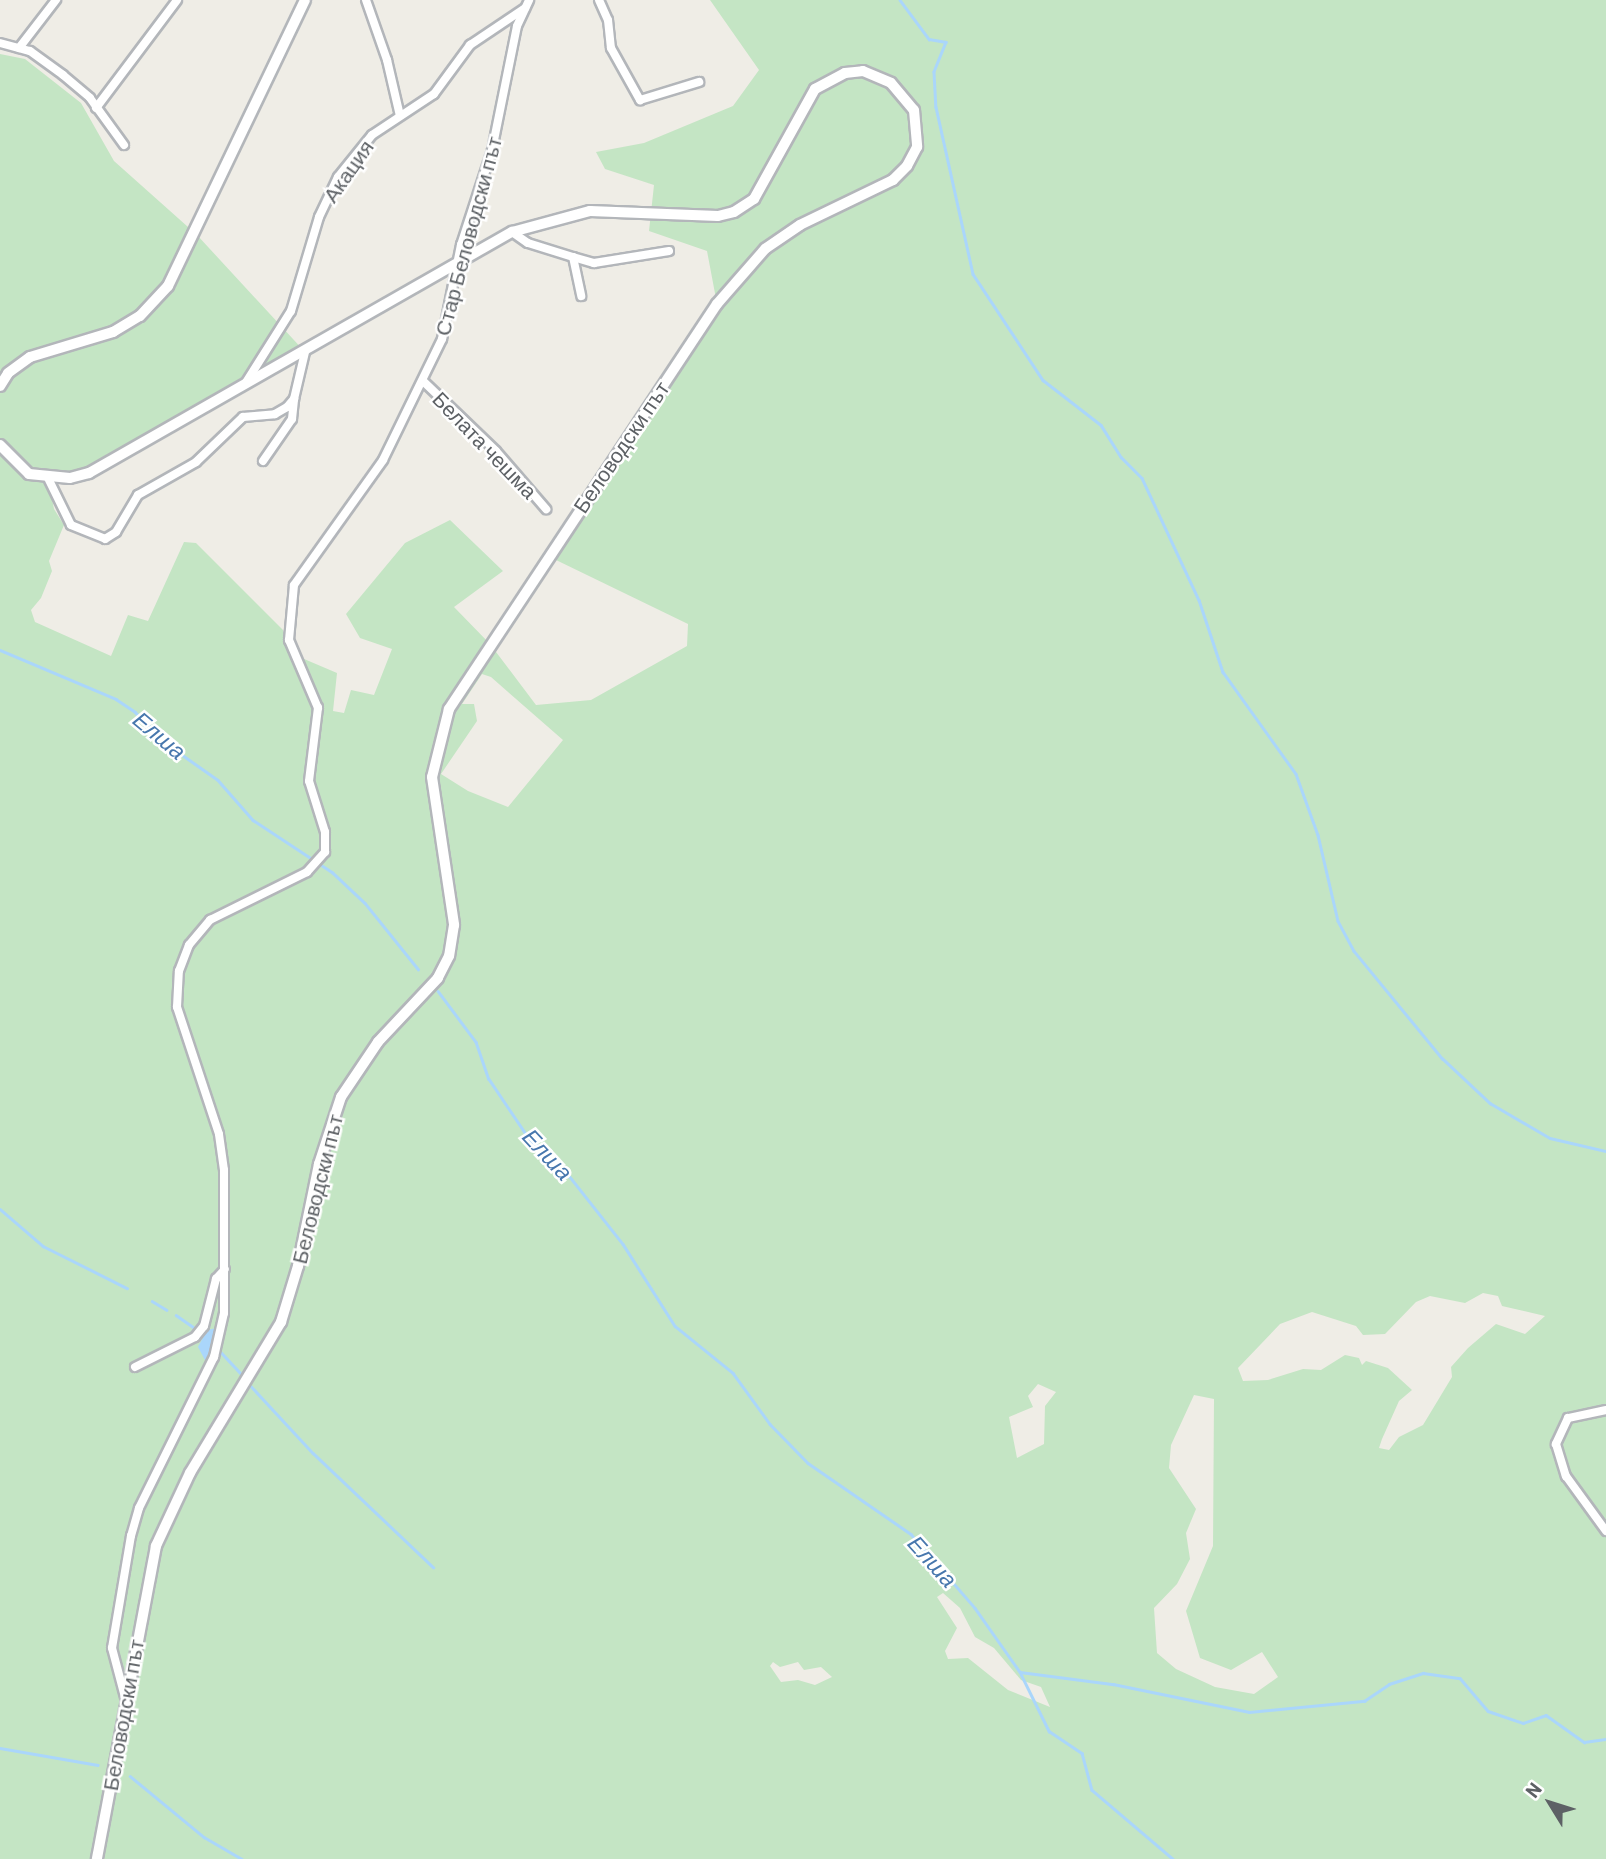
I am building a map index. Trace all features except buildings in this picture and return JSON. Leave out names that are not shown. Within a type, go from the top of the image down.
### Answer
[{"type":"street","points":[[19,48],[56,0]]},
{"type":"street","points":[[96,108],[177,0]]},
{"type":"street","points":[[0,386],[8,373],[30,357],[113,332],[131,321],[168,286],[305,0]]},
{"type":"street","points":[[366,0],[387,60],[400,116]]},
{"type":"street","points":[[599,0],[608,20],[611,48],[640,100],[699,82]]},
{"type":"street","name":"Акация","points":[[241,389],[291,311],[326,198],[372,135],[434,94],[470,45],[527,4]]},
{"type":"street","name":"Стар Беловодски път","points":[[126,1701],[112,1648],[131,1536],[139,1508],[219,1342],[225,1269],[226,1206],[219,1135],[177,1007],[179,971],[189,945],[210,920],[320,862],[326,840],[309,781],[318,714],[289,640],[294,585],[383,460],[423,381],[448,321],[459,260],[492,150],[517,26],[527,4]]},
{"type":"street","points":[[0,43],[19,48],[63,75],[96,108],[124,145]]},
{"type":"street","name":"Беловодски път","points":[[48,478],[89,473],[241,389],[459,260],[512,232],[590,211],[718,216],[734,212],[754,198],[816,89],[845,73],[863,71],[891,83],[914,110],[917,147],[893,180],[800,225],[765,249],[725,294],[449,709],[432,777],[454,925],[449,956],[438,978],[378,1042],[341,1097],[319,1164],[298,1266],[281,1322],[190,1473],[156,1546],[97,1859]]},
{"type":"street","points":[[512,232],[528,243],[594,264],[669,251]]},
{"type":"street","points":[[573,257],[581,296]]},
{"type":"street","points":[[263,461],[292,419],[305,352]]},
{"type":"street","name":"Белата чешма","points":[[423,381],[496,451],[546,509]]},
{"type":"street","points":[[0,445],[29,474],[48,478],[71,525],[105,539],[116,532],[138,495],[149,486],[196,462],[243,417],[275,414],[294,399]]},
{"type":"street","points":[[135,1367],[195,1338],[204,1326],[216,1279],[225,1269]]},
{"type":"street","points":[[1606,1410],[1568,1418],[1556,1444],[1566,1476],[1606,1531]]},
{"type":"green space","points":[[710,0],[1606,0],[1606,1859],[0,1859],[0,54],[25,59],[81,103],[114,161],[197,235],[305,352],[89,473],[48,478],[54,509],[64,525],[49,561],[52,571],[41,598],[31,610],[35,622],[111,656],[128,615],[148,621],[184,542],[196,543],[283,630],[290,653],[337,673],[333,711],[344,713],[351,690],[374,695],[392,649],[360,638],[346,614],[405,543],[450,520],[503,571],[454,607],[490,644],[536,705],[591,700],[687,646],[688,624],[556,560],[565,529],[717,304],[707,251],[649,231],[654,185],[605,169],[596,152],[644,143],[733,106],[759,70]],"holes":[[[482,674],[491,677],[563,740],[508,807],[468,791],[441,774],[477,721],[474,704],[462,704]],[[1483,1293],[1498,1296],[1502,1306],[1545,1316],[1525,1334],[1496,1324],[1468,1348],[1451,1367],[1452,1377],[1423,1425],[1399,1437],[1389,1450],[1379,1448],[1382,1439],[1399,1401],[1412,1390],[1388,1368],[1366,1361],[1362,1365],[1359,1358],[1345,1355],[1321,1370],[1303,1369],[1268,1380],[1243,1381],[1238,1368],[1280,1324],[1312,1312],[1356,1326],[1363,1335],[1385,1334],[1416,1302],[1430,1296],[1465,1303]],[[1038,1384],[1056,1392],[1045,1406],[1044,1444],[1017,1458],[1009,1417],[1033,1407],[1028,1396]],[[1194,1395],[1214,1399],[1213,1546],[1186,1611],[1200,1658],[1231,1670],[1262,1652],[1278,1677],[1254,1694],[1215,1687],[1176,1669],[1157,1653],[1154,1608],[1177,1584],[1190,1559],[1186,1533],[1196,1509],[1169,1468],[1171,1445]],[[943,1593],[960,1608],[975,1637],[994,1648],[1021,1680],[1041,1687],[1050,1707],[1008,1690],[968,1658],[948,1659],[945,1651],[957,1628],[937,1597]],[[773,1662],[780,1667],[798,1662],[804,1670],[821,1667],[832,1677],[815,1685],[798,1680],[781,1682],[770,1666]]]},
{"type":"water","points":[[217,1328],[206,1362],[198,1347],[207,1330]]},
{"type":"waterway","points":[[900,0],[929,39],[946,42],[934,72],[936,107],[973,274],[1043,380],[1101,425],[1121,457],[1142,478],[1199,600],[1223,672],[1296,774],[1318,835],[1338,921],[1354,951],[1442,1058],[1490,1103],[1550,1138],[1606,1151]]},
{"type":"waterway","name":"Елша","points":[[0,650],[116,699],[135,712],[171,747],[218,780],[253,820],[332,872],[365,903],[418,969]]},
{"type":"waterway","name":"Елша","points":[[438,991],[476,1042],[489,1079],[530,1140],[559,1163],[623,1244],[675,1326],[733,1373],[770,1424],[808,1463],[911,1534],[975,1608],[1020,1672],[1113,1684],[1249,1712],[1364,1701],[1389,1684],[1423,1673],[1460,1678],[1488,1711],[1523,1723],[1546,1715],[1584,1742],[1606,1739]]},
{"type":"waterway","points":[[0,1209],[43,1246],[127,1288]]},
{"type":"waterway","points":[[152,1301],[167,1310]]},
{"type":"waterway","points":[[176,1315],[199,1331]]},
{"type":"waterway","points":[[219,1350],[243,1376]]},
{"type":"waterway","points":[[249,1384],[313,1453],[433,1567]]},
{"type":"waterway","points":[[1021,1674],[1049,1731],[1082,1753],[1092,1790],[1173,1859]]},
{"type":"waterway","points":[[0,1748],[98,1765]]},
{"type":"waterway","points":[[130,1776],[204,1837],[242,1859]]}]
